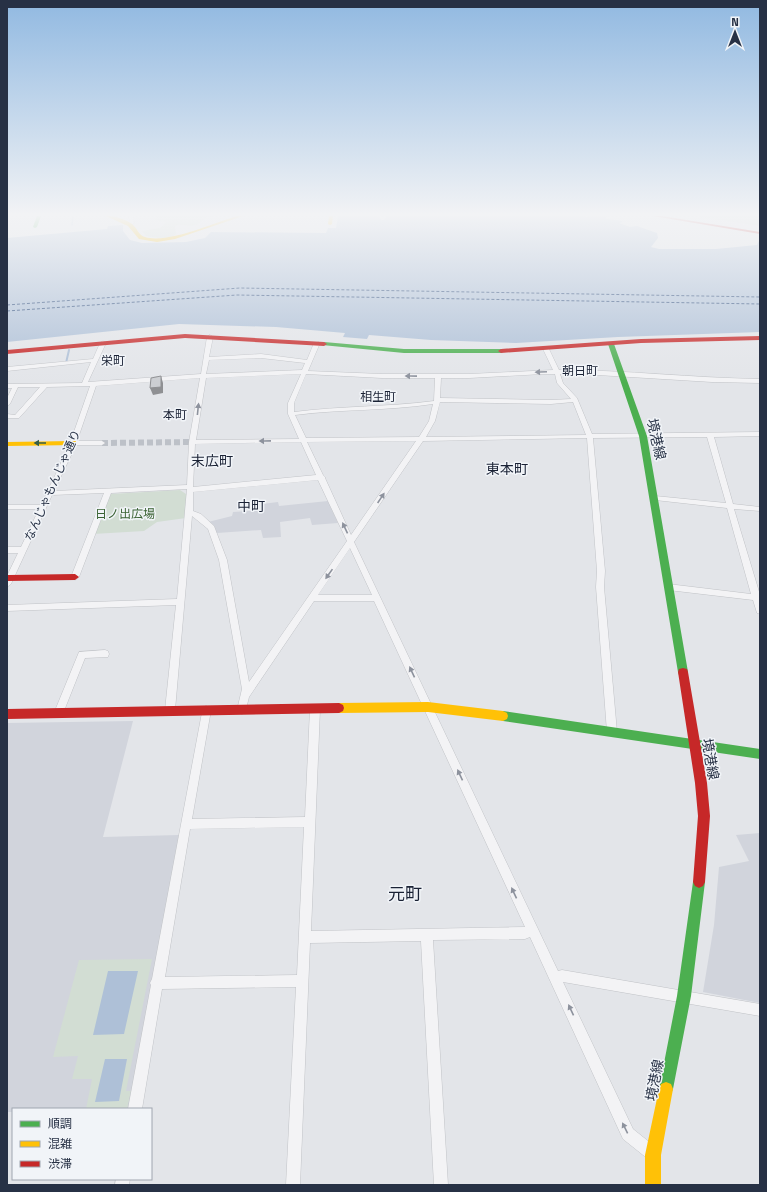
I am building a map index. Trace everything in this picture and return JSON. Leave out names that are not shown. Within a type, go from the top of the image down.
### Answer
[{"type":"main road","points":[[7,352],[185,336],[416,352],[546,349],[659,340],[760,338]]},
{"type":"main road","name":"境港線","points":[[612,344],[643,436],[655,498],[668,587],[701,783],[704,816],[702,856],[684,996],[653,1155],[653,1185]]},
{"type":"main road","points":[[7,444],[73,443]]},
{"type":"main road","points":[[8,581],[75,577]]},
{"type":"main road","points":[[7,714],[170,710],[428,707],[456,709],[760,754]]},
{"type":"street","points":[[170,710],[189,512],[192,442],[198,416],[202,376],[210,337]]},
{"type":"street","points":[[84,384],[103,343]]},
{"type":"street","points":[[317,344],[291,403],[291,414],[322,477],[532,931],[556,978],[628,1134],[653,1155]]},
{"type":"street","points":[[546,349],[557,372],[560,383],[575,400],[590,437],[601,571],[600,587],[602,615],[612,732]]},
{"type":"street","points":[[206,359],[257,356],[308,362]]},
{"type":"street","points":[[7,369],[96,360]]},
{"type":"street","points":[[7,386],[94,384],[202,376],[304,372],[382,376],[438,376],[557,372],[622,373],[700,379],[760,381]]},
{"type":"street","points":[[242,710],[246,694],[352,542],[432,421],[437,401],[438,376]]},
{"type":"street","name":"なんじゃもんじゃ通り","points":[[8,581],[73,443],[94,384]]},
{"type":"street","points":[[7,404],[16,385]]},
{"type":"street","points":[[7,416],[17,417],[45,385]]},
{"type":"street","points":[[291,414],[346,408],[393,408],[437,401],[552,402],[575,400]]},
{"type":"street","points":[[192,442],[760,434]]},
{"type":"street","points":[[710,435],[758,598],[760,611]]},
{"type":"street","points":[[73,443],[102,443]]},
{"type":"street","points":[[50,493],[108,490],[190,489],[322,477]]},
{"type":"street","points":[[75,577],[108,490]]},
{"type":"street","points":[[655,498],[760,509]]},
{"type":"street","points":[[7,508],[43,507]]},
{"type":"street","points":[[189,512],[198,516],[211,528],[223,560],[246,694]]},
{"type":"street","points":[[7,550],[23,550]]},
{"type":"street","points":[[668,587],[758,598]]},
{"type":"street","points":[[313,598],[377,598]]},
{"type":"street","points":[[7,608],[180,602]]},
{"type":"street","points":[[59,713],[82,655],[105,654]]},
{"type":"street","points":[[293,1185],[315,709]]},
{"type":"street","points":[[135,1108],[156,983],[206,710]]},
{"type":"street","points":[[186,824],[310,822]]},
{"type":"street","points":[[305,937],[525,933],[532,931]]},
{"type":"street","points":[[427,935],[441,1185]]},
{"type":"street","points":[[556,978],[562,976],[760,1010]]},
{"type":"street","points":[[156,983],[303,981]]},
{"type":"shaded area","points":[[328,501],[338,523],[312,525],[310,518],[280,522],[281,537],[263,538],[261,530],[217,533],[208,522],[232,516],[233,512],[262,510],[262,504],[278,502],[279,506]]},
{"type":"shaded area","points":[[133,721],[103,837],[179,835],[128,1108],[12,1108],[12,1112],[7,1112],[7,723]]},
{"type":"shaded area","points":[[760,833],[760,1003],[703,992],[714,925],[719,867],[749,861],[736,835]]},
{"type":"green space","name":"日ノ出広場","points":[[180,490],[186,494],[186,518],[157,522],[144,531],[93,534],[111,494]]},
{"type":"green space","points":[[152,959],[126,1091],[131,1091],[127,1108],[86,1108],[92,1079],[72,1079],[78,1056],[53,1057],[79,960]]},
{"type":"water","points":[[7,272],[760,272],[760,332],[618,337],[516,343],[431,340],[369,335],[367,339],[343,337],[345,333],[276,327],[179,324],[7,342]]},
{"type":"water","points":[[108,971],[138,971],[124,1034],[93,1035]]},
{"type":"water","points":[[105,1059],[127,1059],[119,1101],[95,1102]]},
{"type":"building","points":[[161,376],[161,387],[150,388],[151,378]]},
{"type":"waterway","points":[[66,363],[69,350]]},
{"type":"ferry route","points":[[7,305],[240,288],[760,297]]},
{"type":"ferry route","points":[[7,311],[237,295],[760,304]]},
{"type":"tunnel","points":[[102,443],[192,442]]},
{"type":"traffic: fast","points":[[324,344],[404,351],[501,351]]},
{"type":"traffic: fast","points":[[611,344],[643,436],[683,672]]},
{"type":"traffic: fast","points":[[503,716],[760,754]]},
{"type":"traffic: fast","points":[[666,1089],[684,996],[699,882]]},
{"type":"traffic: slow","points":[[7,444],[73,443]]},
{"type":"traffic: slow","points":[[339,708],[428,707],[503,716]]},
{"type":"traffic: slow","points":[[653,1185],[653,1155],[666,1089]]},
{"type":"traffic: jam","points":[[7,352],[185,336],[324,344]]},
{"type":"traffic: jam","points":[[501,351],[641,341],[760,338]]},
{"type":"traffic: jam","points":[[9,578],[75,577]]},
{"type":"traffic: jam","points":[[683,672],[701,783],[704,816],[699,882]]},
{"type":"traffic: jam","points":[[7,714],[339,708]]},
{"type":"district","name":"栄町","points":[[113,360]]},
{"type":"district","name":"朝日町","points":[[580,370]]},
{"type":"district","name":"相生町","points":[[378,396]]},
{"type":"district","name":"本町","points":[[175,414]]},
{"type":"district","name":"末広町","points":[[212,460]]},
{"type":"district","name":"東本町","points":[[507,468]]},
{"type":"district","name":"中町","points":[[251,505]]},
{"type":"district","name":"元町","points":[[405,894]]}]
